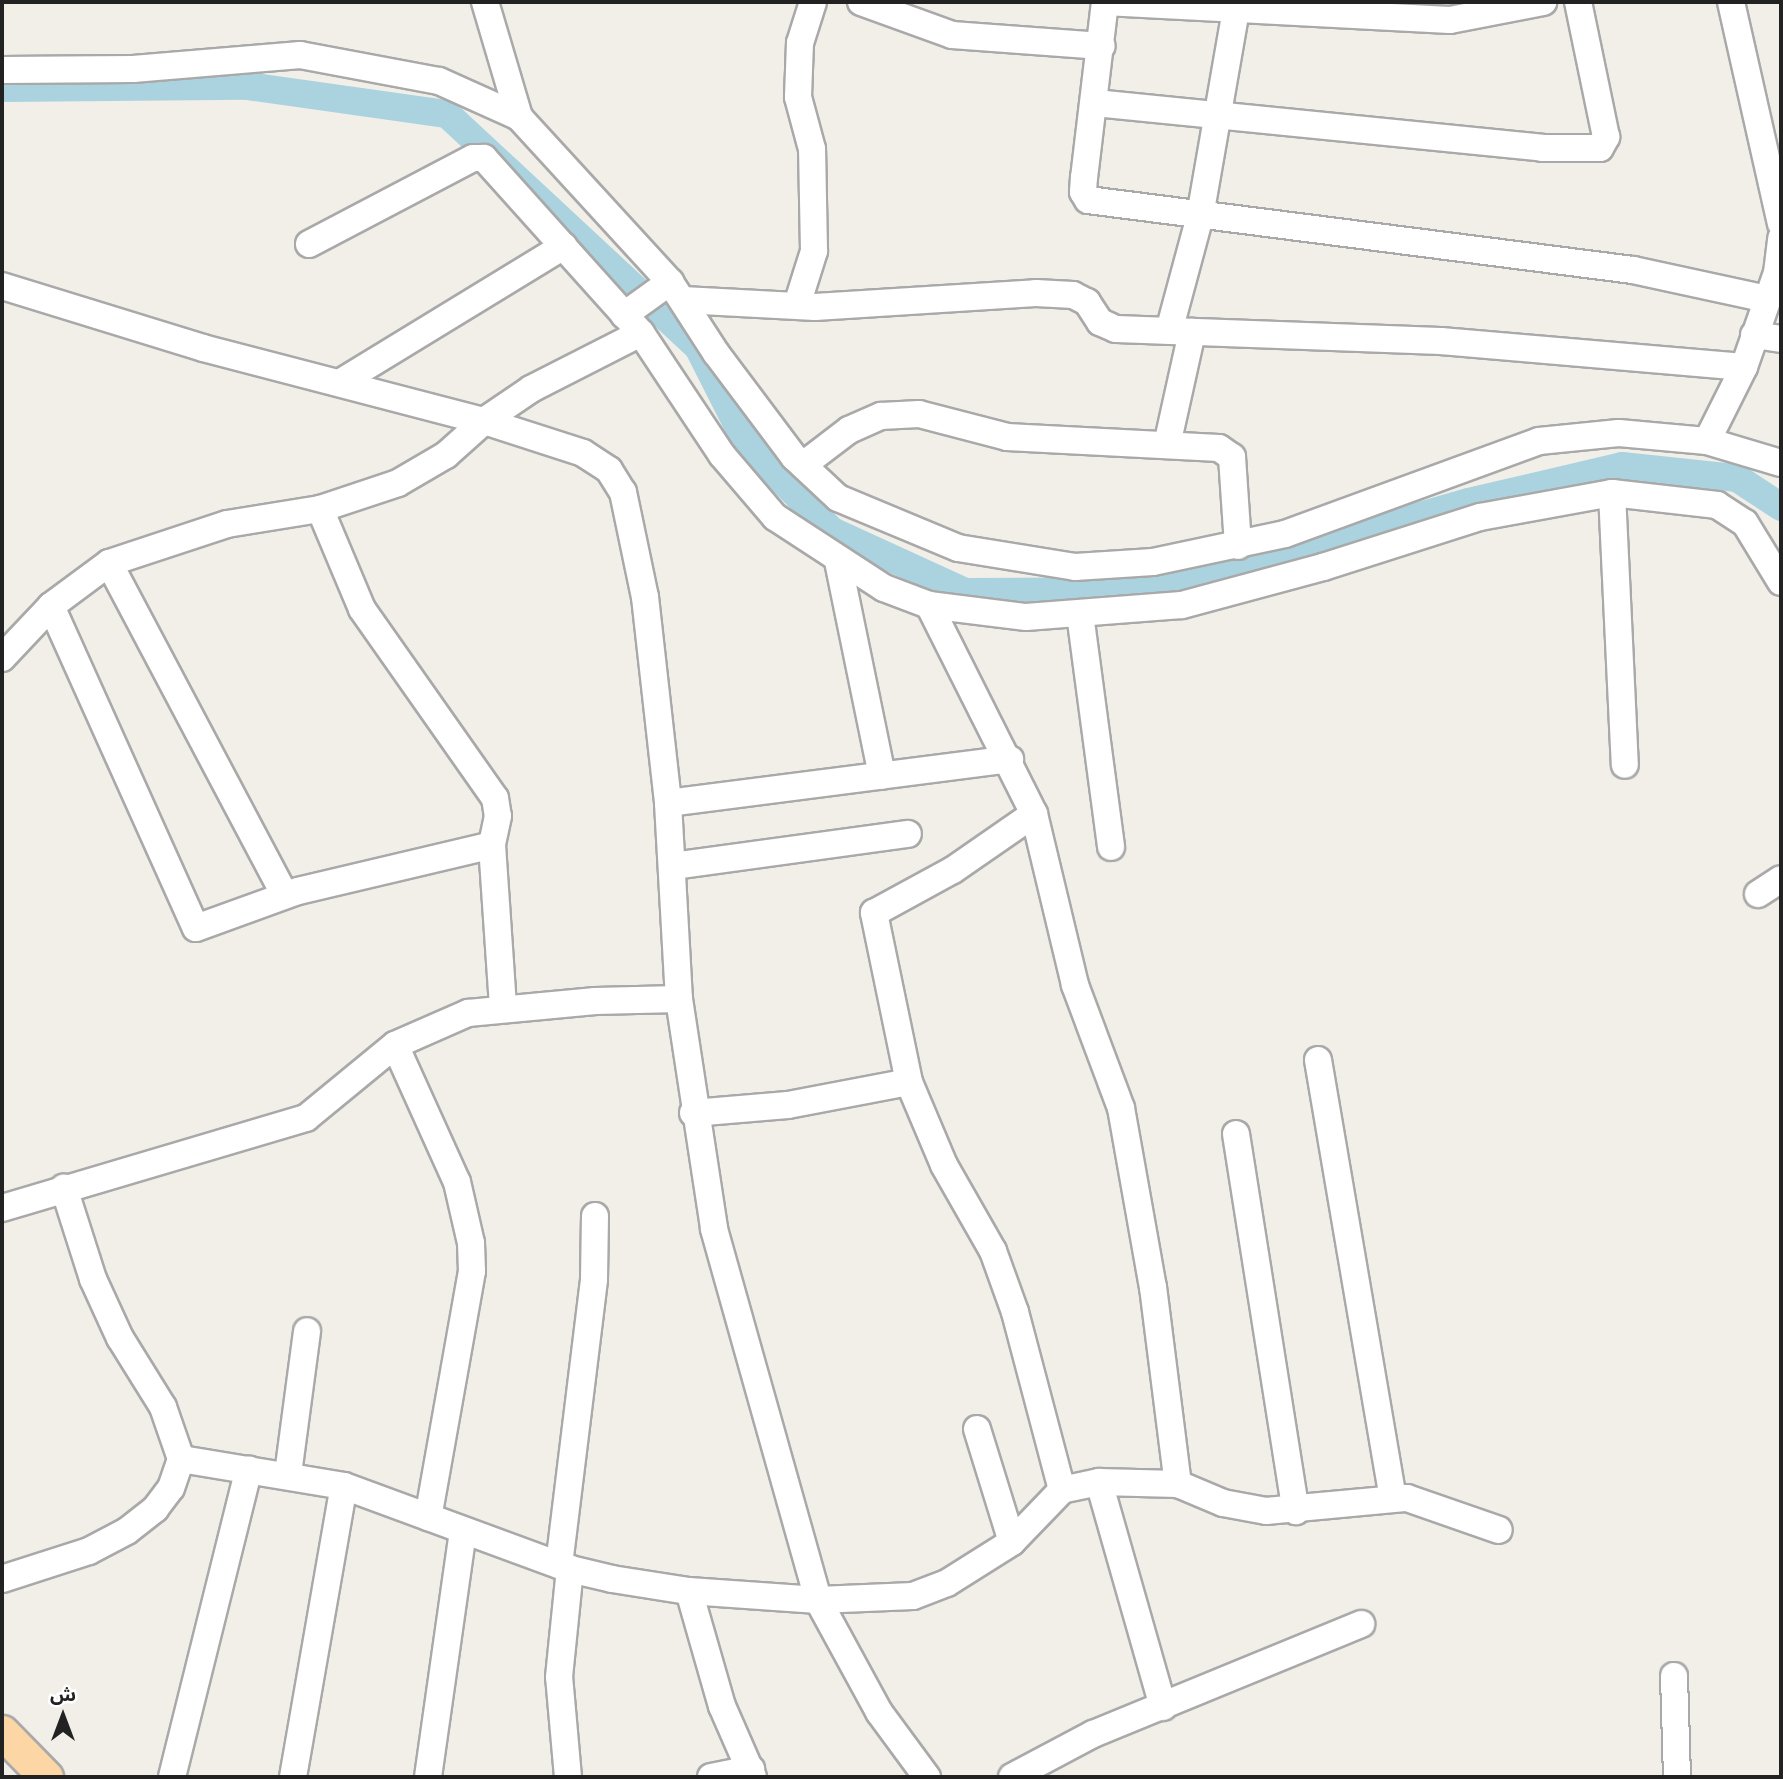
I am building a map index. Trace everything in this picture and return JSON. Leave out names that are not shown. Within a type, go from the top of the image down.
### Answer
[{"type":"main road","points":[[2,1732],[46,1777]]},
{"type":"street","points":[[485,2],[519,117]]},
{"type":"street","points":[[797,305],[814,251],[812,149],[798,97],[800,43],[813,2]]},
{"type":"street","points":[[861,2],[952,35],[1102,46]]},
{"type":"street","points":[[1543,2],[1448,11],[1236,10],[1105,2],[1083,192],[1088,200],[1200,216],[1633,270],[1767,299]]},
{"type":"street","points":[[1095,103],[1542,148],[1600,148],[1606,137],[1578,2]]},
{"type":"street","points":[[1731,2],[1781,223]]},
{"type":"street","points":[[1167,445],[1180,332],[1220,115],[1236,10]]},
{"type":"street","points":[[2,68],[133,69],[300,55],[439,81],[519,117],[671,291],[803,466],[838,498],[958,548],[1011,559],[1075,567],[1153,562],[1238,546],[1284,534],[1539,440],[1619,433],[1707,441],[1780,460]]},
{"type":"street","points":[[309,244],[480,158],[632,320],[722,456],[775,517],[838,561],[884,588],[929,605],[1026,617],[1182,605],[1323,568],[1480,517],[1612,493],[1717,505],[1745,523],[1781,582]]},
{"type":"street","points":[[1707,441],[1744,367],[1767,299],[1779,274],[1781,238]]},
{"type":"street","points":[[341,382],[564,246]]},
{"type":"street","points":[[2,286],[204,348],[484,421],[583,453],[609,470],[623,492],[645,597],[668,803],[679,999],[693,1113],[714,1229],[818,1600],[879,1713],[927,1777]]},
{"type":"street","points":[[2,658],[51,607],[108,563],[227,524],[320,509],[398,483],[446,456],[484,421],[671,291],[797,305],[1036,293],[1073,295],[1087,302],[1100,322],[1116,329],[1441,341],[1744,367]]},
{"type":"street","points":[[1754,335],[1781,339]]},
{"type":"street","points":[[803,466],[849,430],[881,416],[919,414],[1007,437],[1219,448],[1229,453],[1238,546]]},
{"type":"street","points":[[1612,493],[1625,765]]},
{"type":"street","points":[[320,509],[362,609],[495,798],[498,816],[492,845],[503,1008]]},
{"type":"street","points":[[838,561],[882,776]]},
{"type":"street","points":[[108,563],[285,895]]},
{"type":"street","points":[[929,605],[1010,759],[1034,814],[1075,985],[1121,1108],[1153,1287],[1178,1484]]},
{"type":"street","points":[[51,607],[195,928],[285,895],[492,845]]},
{"type":"street","points":[[1080,614],[1111,847]]},
{"type":"street","points":[[668,803],[1010,759]]},
{"type":"street","points":[[1034,814],[953,870],[874,913],[909,1082],[944,1165],[993,1251],[1015,1312],[1062,1490]]},
{"type":"street","points":[[673,866],[908,834]]},
{"type":"street","points":[[1758,894],[1781,879]]},
{"type":"street","points":[[2,1209],[64,1188],[306,1118],[395,1045],[468,1013],[503,1008],[679,999]]},
{"type":"street","points":[[395,1045],[457,1182],[471,1243],[472,1271],[428,1517]]},
{"type":"street","points":[[1318,1060],[1393,1499]]},
{"type":"street","points":[[693,1113],[788,1105],[909,1082]]},
{"type":"street","points":[[1237,1134],[1296,1511]]},
{"type":"street","points":[[2,1579],[89,1551],[127,1531],[155,1509],[170,1489],[181,1460],[163,1407],[120,1338],[93,1279],[64,1188]]},
{"type":"street","points":[[568,1777],[559,1677],[564,1567],[594,1279],[595,1216]]},
{"type":"street","points":[[288,1474],[307,1331]]},
{"type":"street","points":[[977,1429],[1012,1542]]},
{"type":"street","points":[[181,1460],[288,1474],[344,1486],[564,1567],[689,1591],[818,1600],[913,1596],[947,1583],[1012,1542],[1062,1490],[1099,1482],[1178,1484],[1223,1503],[1296,1511],[1393,1499],[1437,1507],[1499,1530]]},
{"type":"street","points":[[172,1777],[249,1469]]},
{"type":"street","points":[[1099,1482],[1163,1707]]},
{"type":"street","points":[[293,1777],[344,1486]]},
{"type":"street","points":[[428,1777],[463,1532]]},
{"type":"street","points":[[689,1591],[722,1706],[752,1773],[711,1777]]},
{"type":"street","points":[[1012,1777],[1093,1734],[1361,1624]]},
{"type":"street","points":[[1674,1676],[1677,1777]]},
{"type":"waterway","points":[[2,88],[247,86],[447,114],[698,347],[747,444],[832,531],[965,592],[1158,591],[1469,502],[1622,466],[1737,478],[1781,507]]}]
